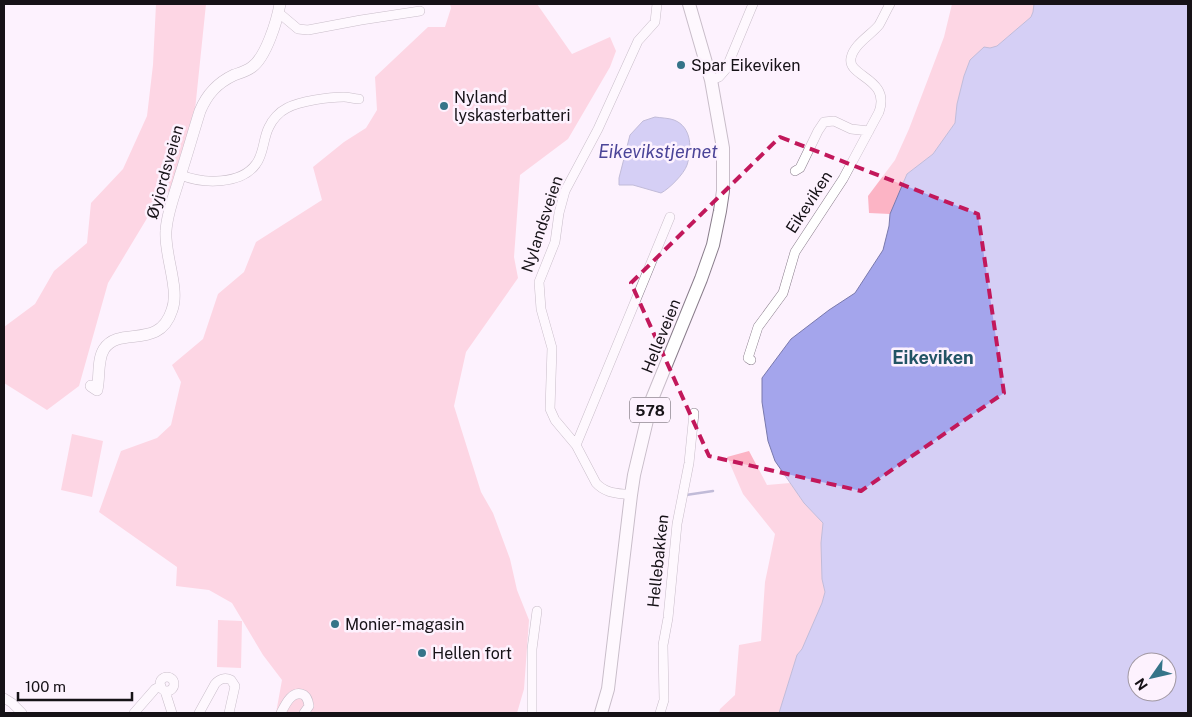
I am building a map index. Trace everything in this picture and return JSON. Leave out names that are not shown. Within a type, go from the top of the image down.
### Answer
[{"type":"main road","name":"Helleveien","points":[[601,713],[608,689],[634,475],[652,399],[713,245],[723,191],[723,148],[711,80],[689,4]]},
{"type":"street","name":"Nylandsveien","points":[[631,495],[609,492],[596,483],[576,445],[555,420],[550,409],[552,348],[541,309],[539,282],[555,242],[559,213],[565,191],[598,129],[638,41],[655,22],[656,4]]},
{"type":"street","points":[[711,80],[720,77],[726,69],[753,4]]},
{"type":"street","name":"Eikeviken","points":[[751,360],[748,358],[749,353],[758,327],[784,292],[795,252],[843,179],[881,106],[882,96],[877,87],[859,72],[851,60],[860,45],[879,24],[890,4]]},
{"type":"street","points":[[280,8],[298,29],[308,30],[420,11]]},
{"type":"street","name":"Øyjordsveien","points":[[91,386],[97,390],[104,349],[120,339],[154,333],[166,323],[172,311],[174,303],[173,286],[165,233],[169,211],[204,101],[216,85],[252,67],[258,62],[264,53],[280,8]]},
{"type":"street","points":[[181,175],[214,181],[229,180],[239,176],[248,172],[257,163],[268,128],[286,108],[345,97],[359,100]]},
{"type":"street","name":"Eikeviken","points":[[795,171],[800,168],[824,122],[834,121],[852,129],[869,131]]},
{"type":"street","points":[[576,445],[670,218]]},
{"type":"street","points":[[746,345],[759,316],[778,293],[784,292]]},
{"type":"street","name":"Hellebakken","points":[[660,713],[664,700],[663,646],[668,618],[674,547],[678,513],[689,463],[694,413]]},
{"type":"street","points":[[532,713],[532,649],[537,611]]},
{"type":"street","points":[[199,713],[215,684],[218,680],[225,678],[231,680],[235,686],[229,713]]},
{"type":"street","points":[[134,713],[155,689],[163,688],[172,713]]},
{"type":"street","points":[[281,713],[292,696],[297,694],[302,694],[308,701],[309,706],[304,713]]},
{"type":"street","points":[[4,698],[22,713]]},
{"type":"highlighted area","points":[[780,137],[978,214],[1004,393],[861,491],[709,456],[631,283]]},
{"type":"shaded area","points":[[156,4],[206,4],[195,110],[172,189],[158,200],[108,283],[79,386],[47,410],[4,383],[4,327],[35,304],[54,271],[87,243],[91,203],[123,169],[147,116],[153,65]]},
{"type":"shaded area","points":[[450,4],[537,4],[572,54],[610,37],[616,51],[610,67],[568,139],[520,175],[514,257],[518,278],[466,352],[454,406],[481,492],[493,513],[510,559],[517,590],[529,620],[524,689],[517,713],[276,713],[282,680],[263,655],[232,603],[209,590],[176,586],[177,567],[99,512],[121,451],[157,438],[171,425],[181,382],[172,365],[203,339],[218,294],[244,272],[256,242],[322,200],[313,167],[344,142],[366,128],[377,110],[375,77],[428,27],[445,27],[451,8]]},
{"type":"shaded area","points":[[952,4],[1034,4],[1031,17],[997,46],[970,60],[957,104],[955,123],[933,154],[907,174],[890,214],[869,213],[868,196],[895,160],[909,129],[944,37]]},
{"type":"shaded area","points":[[72,434],[103,441],[92,497],[61,490]]},
{"type":"shaded area","points":[[749,451],[767,485],[790,483],[804,503],[823,523],[821,543],[822,579],[825,592],[802,649],[797,655],[779,713],[719,713],[720,709],[735,695],[739,645],[761,641],[765,582],[775,534],[743,494],[727,457]]},
{"type":"shaded area","points":[[218,620],[242,621],[241,668],[217,667]]},
{"type":"water","points":[[1034,4],[1188,4],[1188,713],[779,713],[797,655],[802,649],[825,592],[822,579],[821,543],[823,523],[804,503],[775,461],[768,441],[762,402],[762,378],[791,339],[855,293],[883,250],[890,214],[907,174],[933,154],[955,123],[957,104],[970,60],[984,47],[997,46],[1031,17]]},
{"type":"water","name":"Eikevikstjernet","points":[[655,117],[667,118],[680,123],[687,133],[690,152],[683,173],[661,193],[633,185],[619,185],[619,178],[630,135],[643,121]]},
{"type":"waterway","points":[[686,495],[713,491]]},
{"type":"place","name":"Spar Eikeviken","points":[[681,65]]},
{"type":"place","name":"Nyland lyskasterbatteri","points":[[444,106]]},
{"type":"place","name":"Monier-magasin","points":[[335,624]]},
{"type":"place","name":"Hellen fort","points":[[422,653]]},
{"type":"district","name":"Eikeviken","points":[[933,357]]}]
